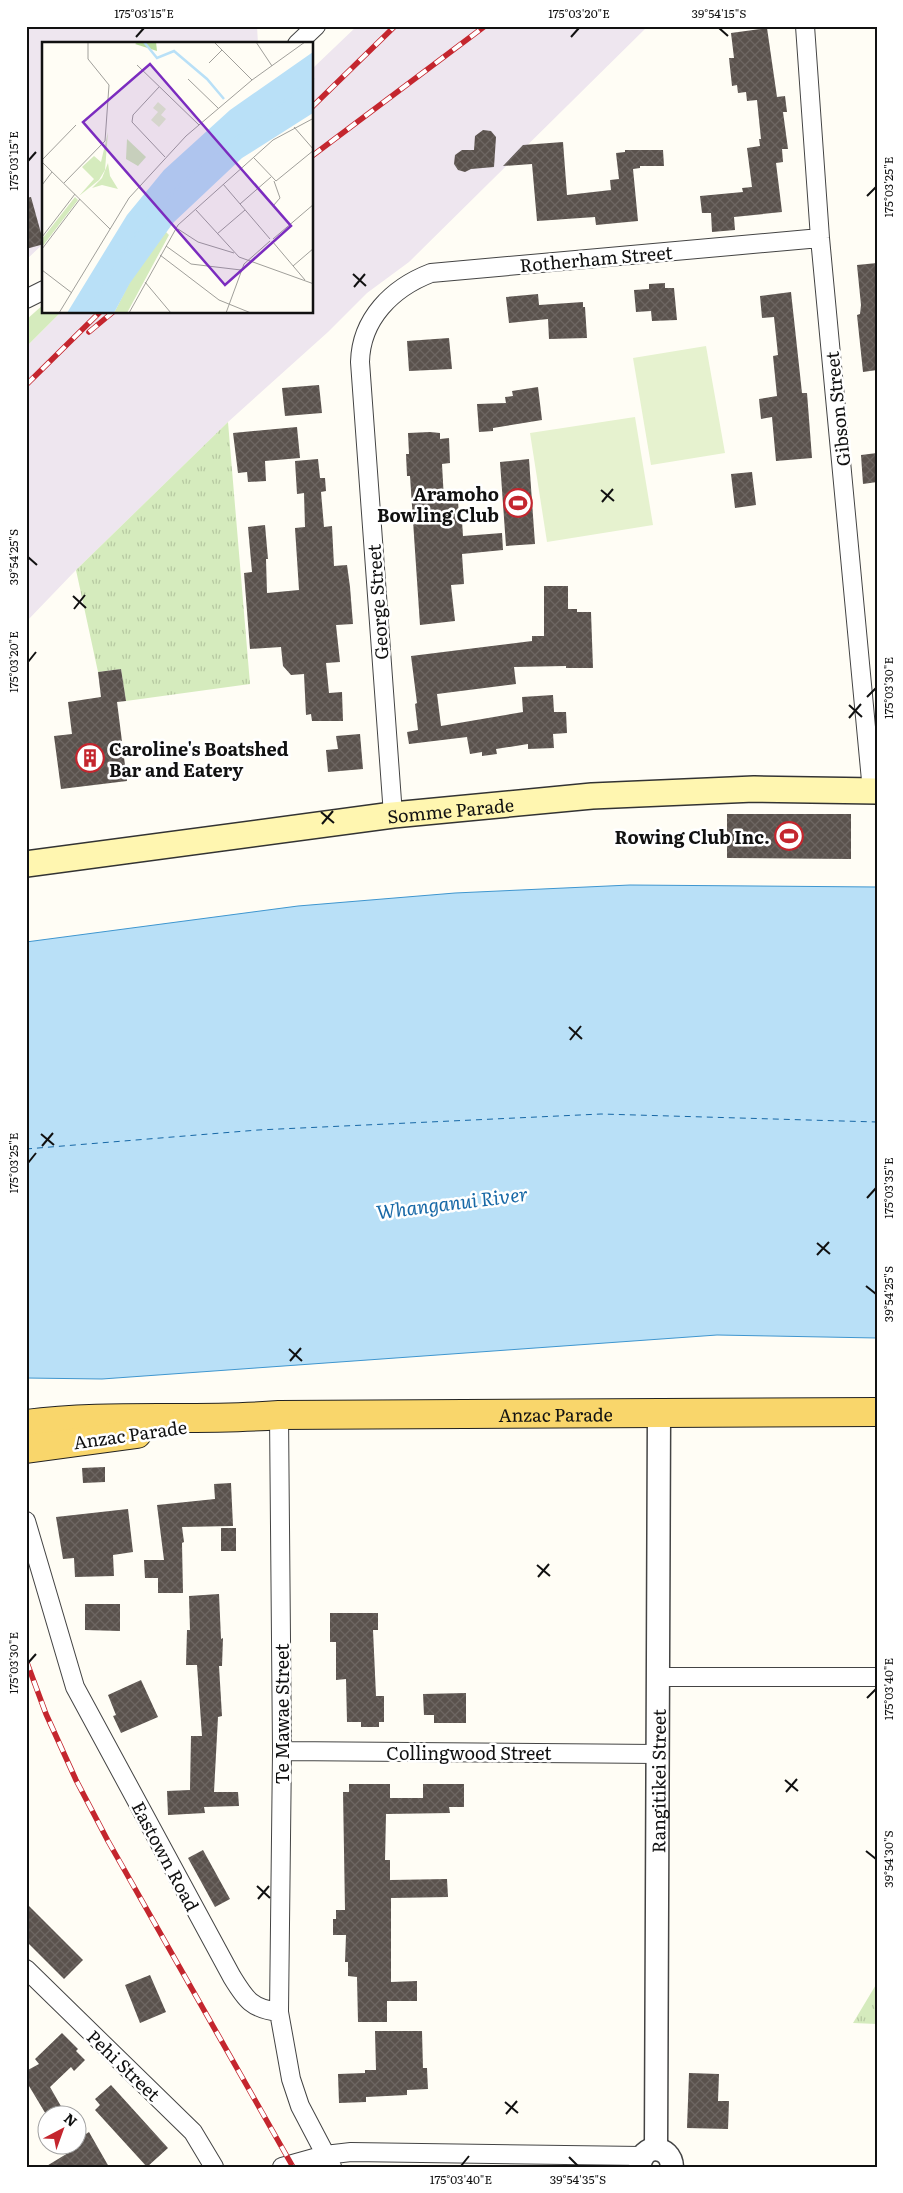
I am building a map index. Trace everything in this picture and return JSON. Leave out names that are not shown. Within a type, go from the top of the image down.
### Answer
[{"type":"main road","name":"Somme Parade","points":[[26,864],[392,815],[592,796],[754,788],[874,791]]},
{"type":"main road","name":"Anzac Parade","points":[[26,1449],[234,1419],[279,1415],[877,1412]]},
{"type":"main road","name":"Anzac Parade","points":[[26,1424],[136,1418],[234,1419]]},
{"type":"street","points":[[299,42],[316,26]]},
{"type":"street","name":"Gibson Street","points":[[805,26],[820,238],[874,791]]},
{"type":"street","name":"Rotherham Street","points":[[383,305],[417,278],[445,271],[820,238]]},
{"type":"street","points":[[26,299],[42,291]]},
{"type":"street","name":"George Street","points":[[383,305],[364,332],[360,346],[360,362],[392,815]]},
{"type":"street","name":"Rangitikei Street","points":[[646,2157],[657,1754],[659,1413]]},
{"type":"street","name":"Te Mawae Street","points":[[279,1415],[282,1751],[279,2012]]},
{"type":"street","name":"Eastown Road","points":[[26,1520],[75,1687],[232,1977],[250,2003],[258,2008],[279,2012]]},
{"type":"street","points":[[658,1677],[877,1677]]},
{"type":"street","name":"Collingwood Street","points":[[282,1751],[657,1754]]},
{"type":"street","name":"Pehi Street","points":[[26,1969],[193,2132],[214,2167]]},
{"type":"street","points":[[279,2012],[291,2079],[300,2106],[329,2161]]},
{"type":"street","points":[[282,2167],[329,2161],[351,2152],[646,2157],[666,2152],[672,2161],[672,2167]]},
{"type":"shaded area","points":[[26,26],[257,26],[258,42],[42,42],[42,245],[26,260]]},
{"type":"shaded area","points":[[357,26],[648,26],[409,262],[367,293],[328,332],[228,422],[76,570],[26,622],[26,347],[59,314],[314,314],[314,67]]},
{"type":"green space","points":[[42,306],[42,314],[59,314],[26,347],[26,320]]},
{"type":"green space","points":[[706,346],[725,453],[651,465],[633,358]]},
{"type":"green space","points":[[635,417],[653,525],[547,542],[530,433]]},
{"type":"green space","points":[[228,422],[250,684],[126,701],[121,669],[98,672],[76,570]]},
{"type":"green space","points":[[877,1983],[877,2024],[853,2023]]},
{"type":"water","name":"Whanganui River","points":[[630,885],[877,887],[877,1338],[717,1335],[102,1379],[26,1378],[26,942],[298,906],[455,893]]},
{"type":"building","points":[[767,28],[777,97],[785,96],[787,112],[783,112],[788,149],[782,149],[783,162],[776,163],[782,212],[734,217],[735,230],[712,232],[711,213],[702,213],[700,196],[743,192],[742,188],[752,187],[747,148],[760,146],[759,139],[761,139],[757,100],[747,101],[746,92],[738,93],[737,85],[732,86],[729,58],[734,58],[731,33]]},
{"type":"building","points":[[483,130],[491,131],[496,137],[494,167],[471,169],[465,172],[458,170],[454,164],[455,155],[462,150],[474,150],[475,136]]},
{"type":"building","points":[[563,142],[567,195],[611,190],[610,180],[619,179],[616,153],[625,152],[625,150],[663,150],[664,166],[640,166],[640,168],[633,169],[638,221],[596,225],[595,217],[537,221],[532,164],[503,166],[523,145]]},
{"type":"building","points":[[31,197],[42,237],[42,245],[26,249],[26,198]]},
{"type":"building","points":[[877,263],[877,370],[863,372],[857,315],[860,314],[861,305],[857,265]]},
{"type":"building","points":[[665,283],[665,288],[674,288],[677,320],[652,321],[651,311],[636,312],[634,290],[649,289],[649,284]]},
{"type":"building","points":[[791,292],[802,393],[807,393],[812,458],[776,461],[772,417],[761,419],[759,399],[777,396],[773,356],[778,355],[774,317],[762,318],[760,296]]},
{"type":"building","points":[[538,294],[539,305],[583,302],[587,338],[549,339],[548,319],[509,323],[506,297]]},
{"type":"building","points":[[449,338],[452,369],[409,371],[407,341]]},
{"type":"building","points":[[319,385],[322,413],[285,416],[282,388]]},
{"type":"building","points":[[538,387],[542,420],[493,428],[493,431],[479,432],[477,404],[506,403],[505,397],[513,396],[512,391]]},
{"type":"building","points":[[297,427],[300,458],[265,461],[266,481],[248,482],[247,472],[238,473],[233,433]]},
{"type":"building","points":[[408,433],[440,433],[440,439],[449,438],[450,463],[442,464],[444,500],[458,499],[459,521],[462,521],[463,536],[502,533],[503,550],[462,554],[464,584],[451,585],[455,621],[420,625],[410,476],[407,476],[406,454],[409,454]]},
{"type":"building","points":[[877,453],[877,482],[863,484],[861,455]]},
{"type":"building","points":[[318,459],[320,478],[325,478],[326,491],[321,492],[324,527],[332,526],[334,566],[347,565],[350,587],[353,624],[336,625],[340,662],[326,663],[329,693],[342,692],[343,721],[312,721],[311,714],[306,715],[304,674],[291,675],[283,666],[281,647],[250,649],[244,573],[252,572],[248,527],[265,525],[268,559],[266,559],[267,593],[299,590],[295,528],[305,527],[304,493],[297,494],[295,461]]},
{"type":"building","name":"Aramoho Bowling Club","points":[[529,459],[535,544],[506,546],[500,462]]},
{"type":"building","points":[[752,472],[756,505],[735,508],[731,474]]},
{"type":"building","points":[[544,586],[568,586],[568,609],[577,609],[577,612],[591,612],[593,668],[566,668],[566,666],[514,667],[516,684],[437,694],[441,726],[523,712],[522,697],[553,695],[554,712],[566,712],[567,733],[553,734],[554,748],[528,749],[528,744],[496,749],[497,754],[482,756],[482,752],[470,754],[467,737],[409,744],[407,732],[418,730],[415,704],[417,703],[411,656],[532,641],[532,636],[544,636]]},
{"type":"building","name":"Caroline's Boatshed Bar and Eatery","points":[[121,669],[126,701],[117,702],[127,781],[61,789],[54,736],[72,734],[68,702],[101,697],[98,672]]},
{"type":"building","points":[[360,734],[363,769],[328,772],[326,750],[338,749],[336,736]]},
{"type":"building","name":"Rowing Club Inc.","points":[[727,814],[851,814],[851,859],[727,858]]},
{"type":"building","points":[[105,1467],[105,1482],[83,1483],[82,1468]]},
{"type":"building","points":[[231,1483],[233,1526],[182,1527],[184,1542],[182,1543],[183,1593],[158,1593],[158,1578],[145,1578],[144,1560],[164,1560],[157,1505],[215,1499],[214,1484]]},
{"type":"building","points":[[128,1509],[133,1552],[113,1555],[114,1576],[75,1577],[74,1558],[63,1559],[56,1517]]},
{"type":"building","points":[[221,1528],[236,1528],[236,1551],[221,1551]]},
{"type":"building","points":[[219,1594],[221,1639],[223,1638],[222,1666],[219,1666],[222,1716],[218,1717],[214,1792],[238,1792],[239,1806],[204,1807],[205,1813],[168,1815],[167,1791],[190,1790],[191,1736],[202,1736],[197,1665],[186,1665],[187,1630],[190,1630],[189,1596]]},
{"type":"building","points":[[85,1604],[120,1604],[120,1631],[85,1630]]},
{"type":"building","points":[[330,1613],[378,1613],[378,1630],[373,1630],[376,1696],[384,1696],[384,1722],[379,1722],[379,1727],[361,1727],[361,1722],[347,1722],[346,1679],[336,1680],[336,1642],[330,1642]]},
{"type":"building","points":[[141,1680],[158,1717],[121,1733],[113,1716],[116,1715],[108,1695]]},
{"type":"building","points":[[466,1693],[466,1723],[434,1723],[434,1715],[424,1715],[423,1694]]},
{"type":"building","points":[[349,1784],[390,1784],[390,1798],[423,1798],[423,1784],[464,1784],[464,1807],[449,1807],[450,1813],[386,1814],[385,1860],[390,1860],[390,1880],[447,1879],[448,1897],[391,1898],[391,1982],[417,1981],[417,2001],[387,2001],[387,2022],[358,2022],[357,1977],[348,1976],[348,1962],[345,1962],[346,1935],[333,1935],[333,1919],[336,1919],[336,1910],[345,1910],[343,1792],[349,1792]]},
{"type":"building","points":[[203,1850],[230,1899],[215,1907],[188,1858]]},
{"type":"building","points":[[26,1903],[83,1960],[64,1979],[26,1941]]},
{"type":"building","points":[[150,1975],[166,2012],[140,2023],[125,1985]]},
{"type":"building","points":[[375,2031],[422,2031],[423,2068],[427,2068],[428,2089],[407,2090],[407,2095],[366,2097],[366,2102],[339,2103],[338,2074],[365,2073],[365,2070],[376,2070]]},
{"type":"building","points":[[62,2033],[78,2049],[76,2051],[85,2060],[74,2071],[71,2067],[50,2087],[61,2106],[41,2106],[26,2081],[26,2071],[39,2064],[35,2059]]},
{"type":"building","points":[[689,2073],[719,2074],[718,2101],[729,2101],[728,2129],[687,2128]]},
{"type":"building","points":[[111,2085],[168,2148],[147,2167],[95,2110],[100,2105],[95,2099]]},
{"type":"building","points":[[88,2133],[109,2167],[45,2167],[63,2156],[88,2156]]},
{"type":"ferry route","points":[[26,1149],[258,1130],[601,1114],[877,1122]]},
{"type":"railway","points":[[314,105],[395,26]]},
{"type":"railway","points":[[314,154],[485,26]]},
{"type":"railway","points":[[26,385],[98,314]]},
{"type":"railway","points":[[89,332],[111,314]]},
{"type":"railway","points":[[26,1660],[46,1714],[76,1780],[108,1841],[293,2167]]},
{"type":"place","name":"Aramoho Bowling Club","points":[[518,503]]},
{"type":"place","name":"Caroline's Boatshed Bar and Eatery","points":[[90,758]]},
{"type":"place","name":"Rowing Club Inc.","points":[[789,836]]}]
